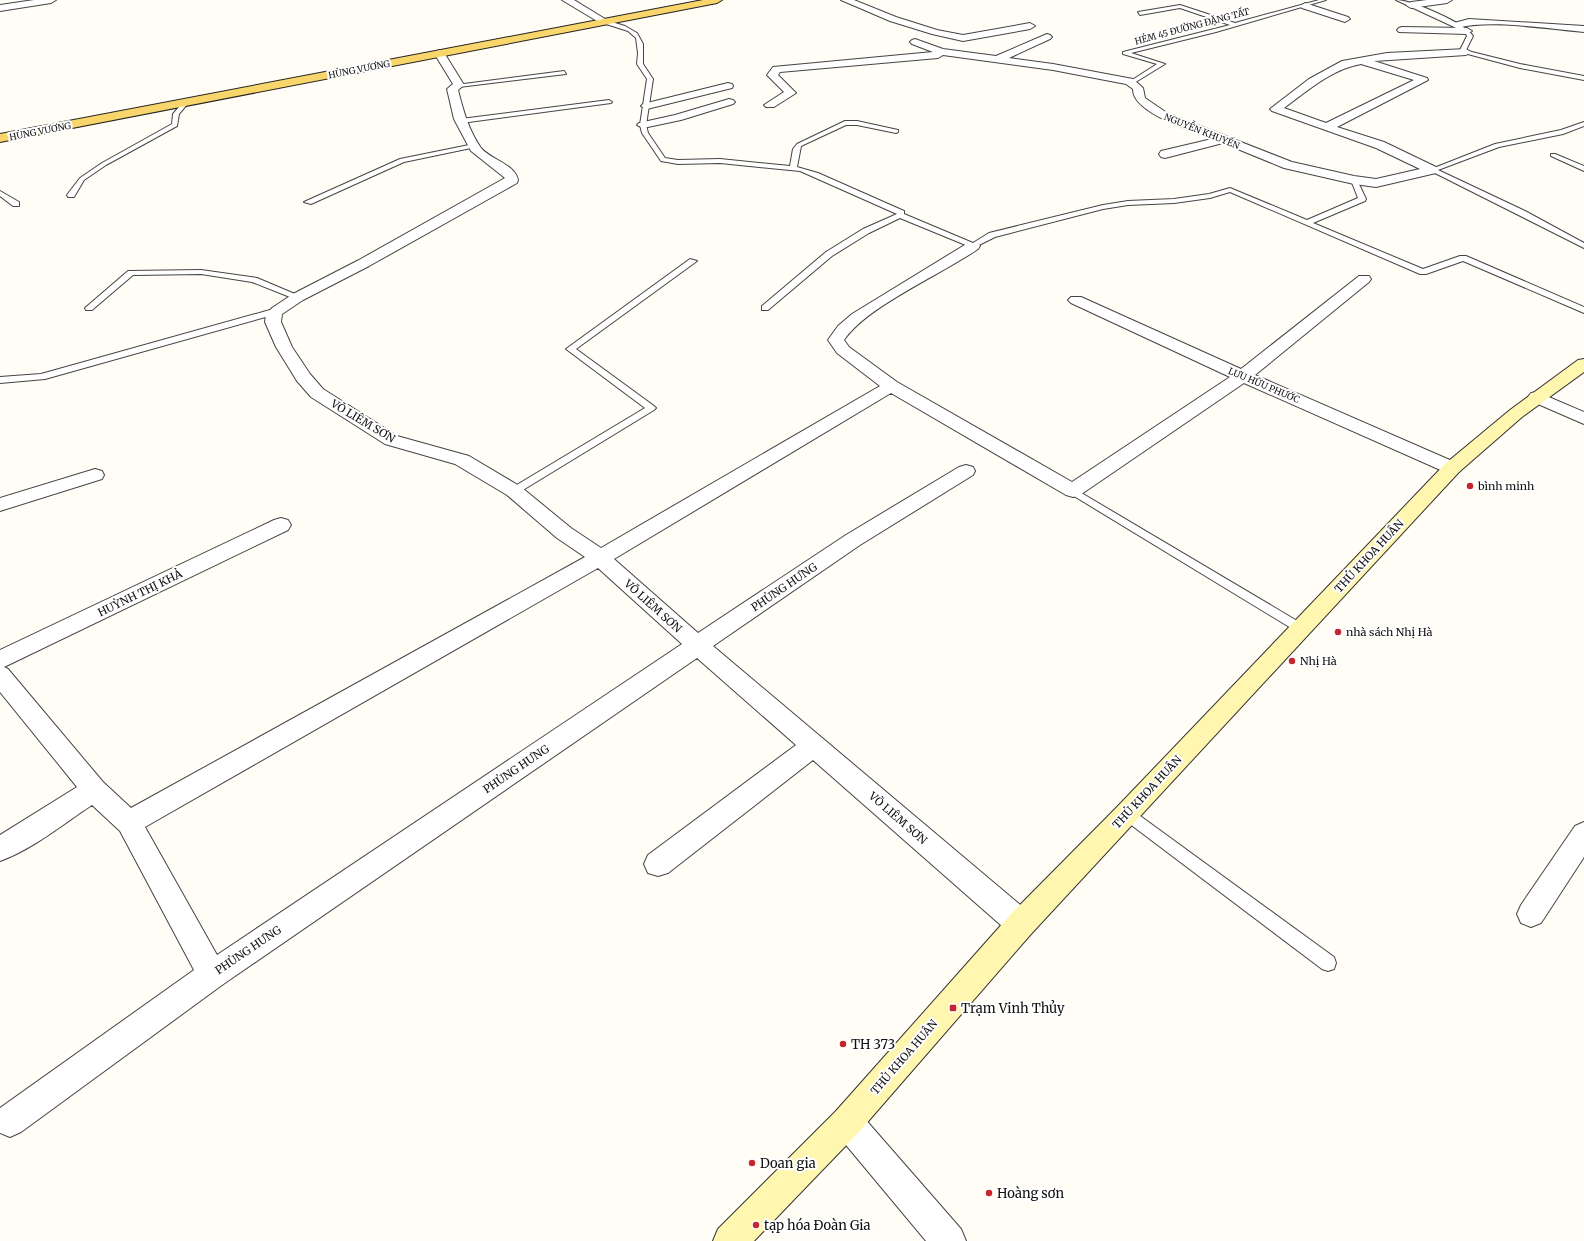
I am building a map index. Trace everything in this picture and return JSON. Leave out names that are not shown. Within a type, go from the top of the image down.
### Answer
[{"type":"main road","points":[[574,17],[662,0]]},
{"type":"main road","name":"HÙNG VƯƠNG","points":[[0,138],[717,0]]},
{"type":"main road","points":[[182,92],[186,102]]},
{"type":"main road","name":"THỦ KHOA HUÂN","points":[[730,1241],[847,1122],[1021,924],[1127,814],[1300,628],[1452,468],[1537,397],[1584,364]]},
{"type":"street","points":[[0,8],[51,0]]},
{"type":"street","points":[[567,0],[605,22]]},
{"type":"street","points":[[846,0],[935,32],[988,44]]},
{"type":"street","points":[[1411,5],[1447,0]]},
{"type":"street","points":[[1305,6],[1345,19]]},
{"type":"street","points":[[1457,25],[1469,22],[1491,22],[1584,29]]},
{"type":"street","points":[[963,38],[1030,26]]},
{"type":"street","points":[[1402,30],[1466,31]]},
{"type":"street","points":[[998,59],[1047,37]]},
{"type":"street","points":[[915,42],[950,54]]},
{"type":"street","points":[[998,59],[1002,46]]},
{"type":"street","points":[[1432,170],[1380,145],[1279,111],[1276,107],[1330,71],[1346,63],[1388,56],[1466,52]]},
{"type":"street","points":[[275,316],[298,297],[364,263],[512,180],[511,175],[481,155],[474,146],[461,121],[452,90],[459,86],[439,53]]},
{"type":"street","points":[[770,105],[792,93],[772,75],[777,69],[950,54],[998,59],[1111,77],[1132,82]]},
{"type":"street","points":[[1327,127],[1423,80],[1360,60]]},
{"type":"street","name":"NGUYỄN KHUYẾN","points":[[1132,82],[1138,88],[1138,95],[1141,100],[1163,115],[1222,140],[1288,165],[1354,180],[1381,182],[1432,170]]},
{"type":"street","points":[[647,106],[728,86]]},
{"type":"street","points":[[643,125],[677,118],[729,102]]},
{"type":"street","points":[[1165,154],[1222,140]]},
{"type":"street","points":[[973,246],[953,260],[855,319],[842,329],[836,340],[843,350],[891,386],[1073,491],[1243,376],[1364,279]]},
{"type":"street","name":"LƯU HỮU PHƯỚC","points":[[1076,300],[1152,336],[1452,468]]},
{"type":"street","name":"VÕ LIÊM SƠN","points":[[275,316],[288,353],[303,377],[317,392],[391,440],[462,460],[514,491],[564,533],[600,558],[698,646],[1021,924]]},
{"type":"street","points":[[129,823],[600,558],[891,386]]},
{"type":"street","points":[[1537,397],[1584,419]]},
{"type":"street","name":"PHÙNG HƯNG","points":[[0,675],[94,790],[129,823],[212,975],[853,540],[966,471]]},
{"type":"street","points":[[0,505],[95,475]]},
{"type":"street","name":"HUỲNH THỊ KHẢ","points":[[0,660],[281,525]]},
{"type":"street","points":[[658,864],[752,791],[814,746]]},
{"type":"street","points":[[0,849],[94,790]]},
{"type":"street","points":[[1531,914],[1584,834]]},
{"type":"street","points":[[10,1121],[212,975]]},
{"type":"street","points":[[847,1122],[950,1241]]},
{"type":"lane","name":"HẺM 45 ĐƯỜNG ĐẶNG TẤT","points":[[1132,82],[1162,64],[1125,53],[1235,25],[1324,0]]},
{"type":"lane","points":[[1398,0],[1457,25],[1466,31],[1470,36],[1464,46],[1463,50],[1466,52],[1520,66],[1584,78]]},
{"type":"lane","points":[[1140,12],[1180,6],[1235,25]]},
{"type":"lane","points":[[605,22],[632,31],[641,40],[642,51],[640,64],[650,79],[643,125],[645,133],[663,160],[668,162],[720,161],[793,169],[816,174],[894,209],[901,213],[900,215],[973,246],[992,235],[1103,207],[1135,202],[1174,201],[1210,196],[1230,190],[1423,272],[1463,258],[1584,310]]},
{"type":"lane","points":[[459,86],[564,73]]},
{"type":"lane","points":[[70,195],[82,179],[87,175],[131,148],[175,125],[176,114],[186,102]]},
{"type":"lane","points":[[461,121],[609,102]]},
{"type":"lane","points":[[793,169],[796,149],[799,145],[845,123],[857,123],[896,131]]},
{"type":"lane","points":[[1432,170],[1497,145],[1563,132],[1584,124]]},
{"type":"lane","points":[[308,202],[402,160],[474,146]]},
{"type":"lane","points":[[1553,155],[1584,169]]},
{"type":"lane","points":[[1432,170],[1522,213],[1584,246]]},
{"type":"lane","points":[[1306,223],[1362,199],[1354,180]]},
{"type":"lane","points":[[0,193],[16,204]]},
{"type":"lane","points":[[766,308],[829,254],[866,231],[900,215]]},
{"type":"lane","points":[[514,491],[651,408],[570,349],[693,261]]},
{"type":"lane","points":[[89,308],[131,273],[201,272],[254,280],[298,297]]},
{"type":"lane","points":[[0,380],[42,377],[127,352],[275,316]]},
{"type":"lane","points":[[1073,491],[1300,628]]},
{"type":"lane","points":[[1127,814],[1328,963]]},
{"type":"place","name":"bình minh","points":[[1470,486]]},
{"type":"place","name":"nhà sách Nhị Hà","points":[[1338,632]]},
{"type":"place","name":"Nhị Hà","points":[[1292,661]]},
{"type":"place","name":"Trạm Vinh Thủy","points":[[953,1008]]},
{"type":"place","name":"TH 373","points":[[843,1044]]},
{"type":"place","name":"Doan gia","points":[[752,1163]]},
{"type":"place","name":"Hoàng sơn","points":[[989,1193]]},
{"type":"place","name":"tạp hóa Đoàn Gia","points":[[756,1225]]}]
